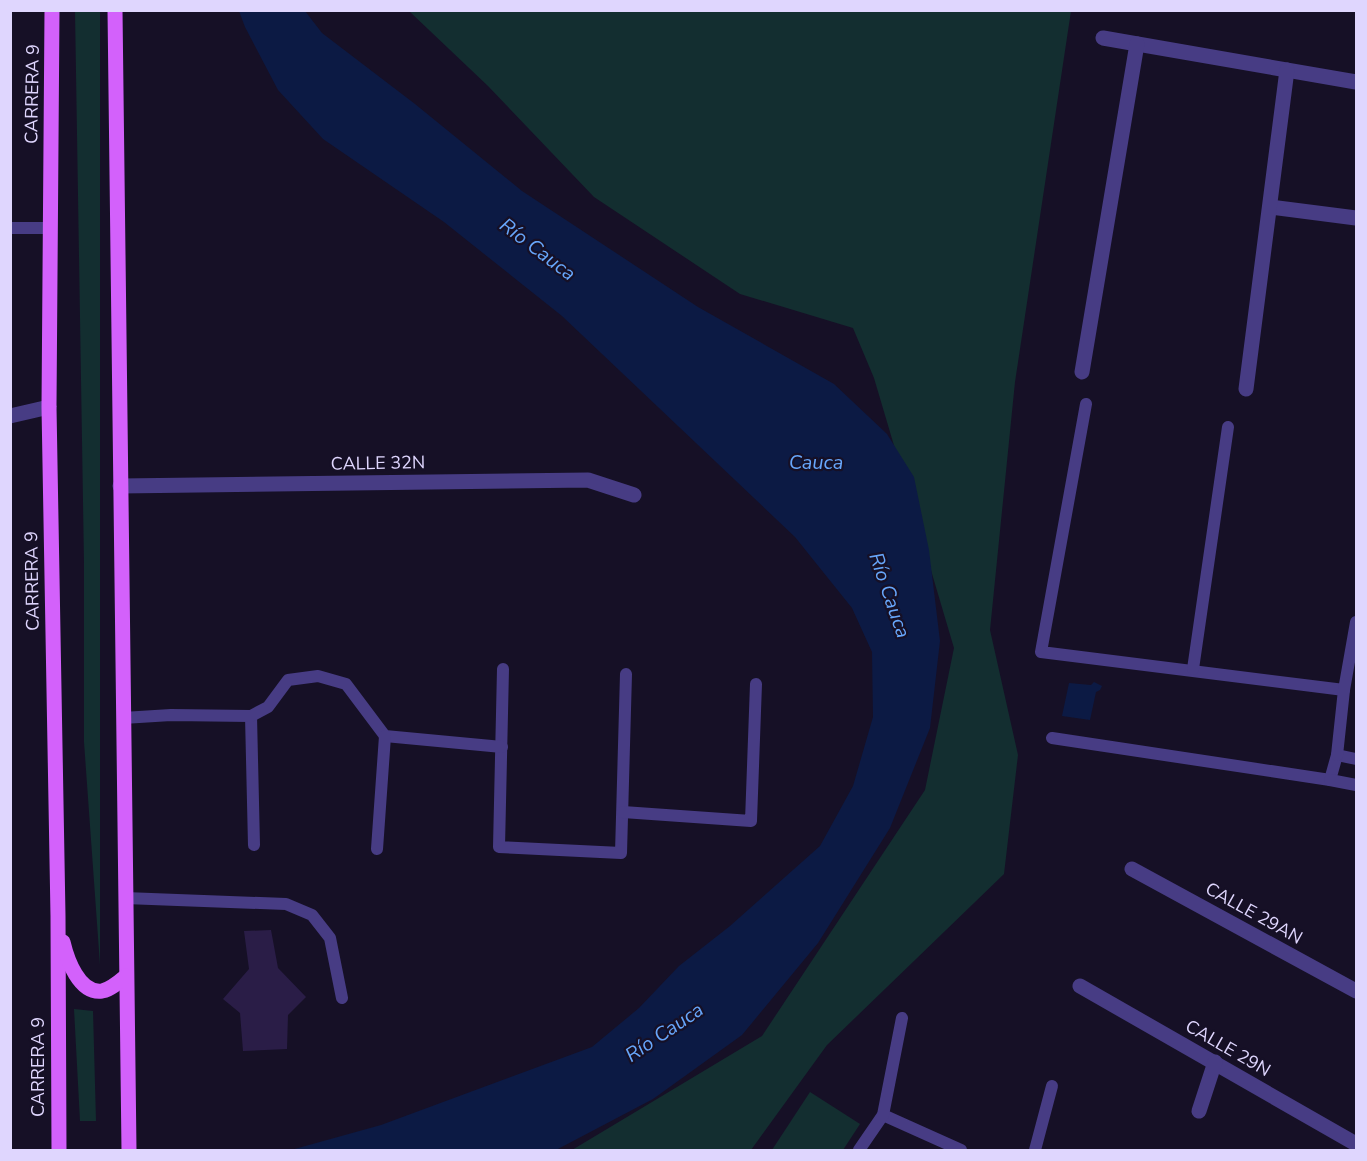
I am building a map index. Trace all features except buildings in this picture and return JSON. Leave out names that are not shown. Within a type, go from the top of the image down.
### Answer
[{"type":"main road","name":"CARRERA 9","points":[[52,10],[49,407],[58,916],[59,1150]]},
{"type":"main road","points":[[115,10],[129,1150]]},
{"type":"main road","points":[[58,916],[65,953],[86,986],[95,991],[104,991],[126,976]]},
{"type":"street","points":[[1103,38],[1356,82]]},
{"type":"street","points":[[1082,372],[1137,44]]},
{"type":"street","points":[[1246,389],[1287,70]]},
{"type":"street","points":[[1270,207],[1356,218]]},
{"type":"street","points":[[10,416],[49,407]]},
{"type":"street","name":"CALLE 32N","points":[[120,486],[588,480],[634,495]]},
{"type":"street","name":"CALLE 29AN","points":[[1132,869],[1356,991]]},
{"type":"street","name":"CALLE 29N","points":[[1080,986],[1356,1144]]},
{"type":"street","points":[[1199,1111],[1215,1062]]},
{"type":"lane","points":[[10,228],[50,228]]},
{"type":"lane","points":[[1086,404],[1041,652],[1193,669],[1344,690]]},
{"type":"lane","points":[[1193,669],[1228,427]]},
{"type":"lane","points":[[1330,780],[1336,755],[1356,622]]},
{"type":"lane","points":[[503,669],[499,847],[621,853],[626,675]]},
{"type":"lane","points":[[123,717],[251,716],[268,707],[288,680],[318,676],[346,684],[385,736],[377,849]]},
{"type":"lane","points":[[622,812],[751,821],[756,684]]},
{"type":"lane","points":[[251,716],[254,845]]},
{"type":"lane","points":[[385,736],[502,747]]},
{"type":"lane","points":[[1053,738],[1356,785]]},
{"type":"lane","points":[[1336,755],[1356,759]]},
{"type":"lane","points":[[125,898],[286,904],[312,915],[330,938],[342,998]]},
{"type":"lane","points":[[859,1150],[883,1115],[902,1018]]},
{"type":"lane","points":[[1035,1150],[1052,1086]]},
{"type":"lane","points":[[883,1115],[961,1150]]},
{"type":"green space","points":[[75,11],[100,11],[100,965],[84,742],[84,563]]},
{"type":"green space","points":[[409,11],[1071,11],[1015,382],[990,630],[1018,755],[1004,874],[827,1045],[751,1150],[572,1150],[762,1036],[925,790],[954,648],[874,378],[853,328],[740,294],[594,197],[488,86]]},
{"type":"green space","points":[[74,1009],[93,1011],[96,1121],[80,1121]]},
{"type":"green space","points":[[810,1092],[860,1124],[843,1150],[772,1150]]},
{"type":"water","name":"Cauca","points":[[239,11],[305,11],[322,33],[415,104],[522,191],[698,307],[834,384],[887,434],[914,477],[929,550],[940,641],[930,728],[890,828],[818,943],[742,1035],[653,1099],[556,1150],[291,1150],[381,1125],[592,1047],[639,1008],[679,966],[730,926],[820,846],[853,786],[873,717],[872,652],[852,608],[795,537],[562,316],[444,222],[323,139],[278,90]]},
{"type":"water","points":[[1094,682],[1102,686],[1096,692],[1090,720],[1062,716],[1069,683],[1091,685]]},
{"type":"water label","name":"Río Cauca","points":[[538,249]]},
{"type":"water label","name":"Río Cauca","points":[[890,595]]},
{"type":"water label","name":"Río Cauca","points":[[664,1032]]}]
